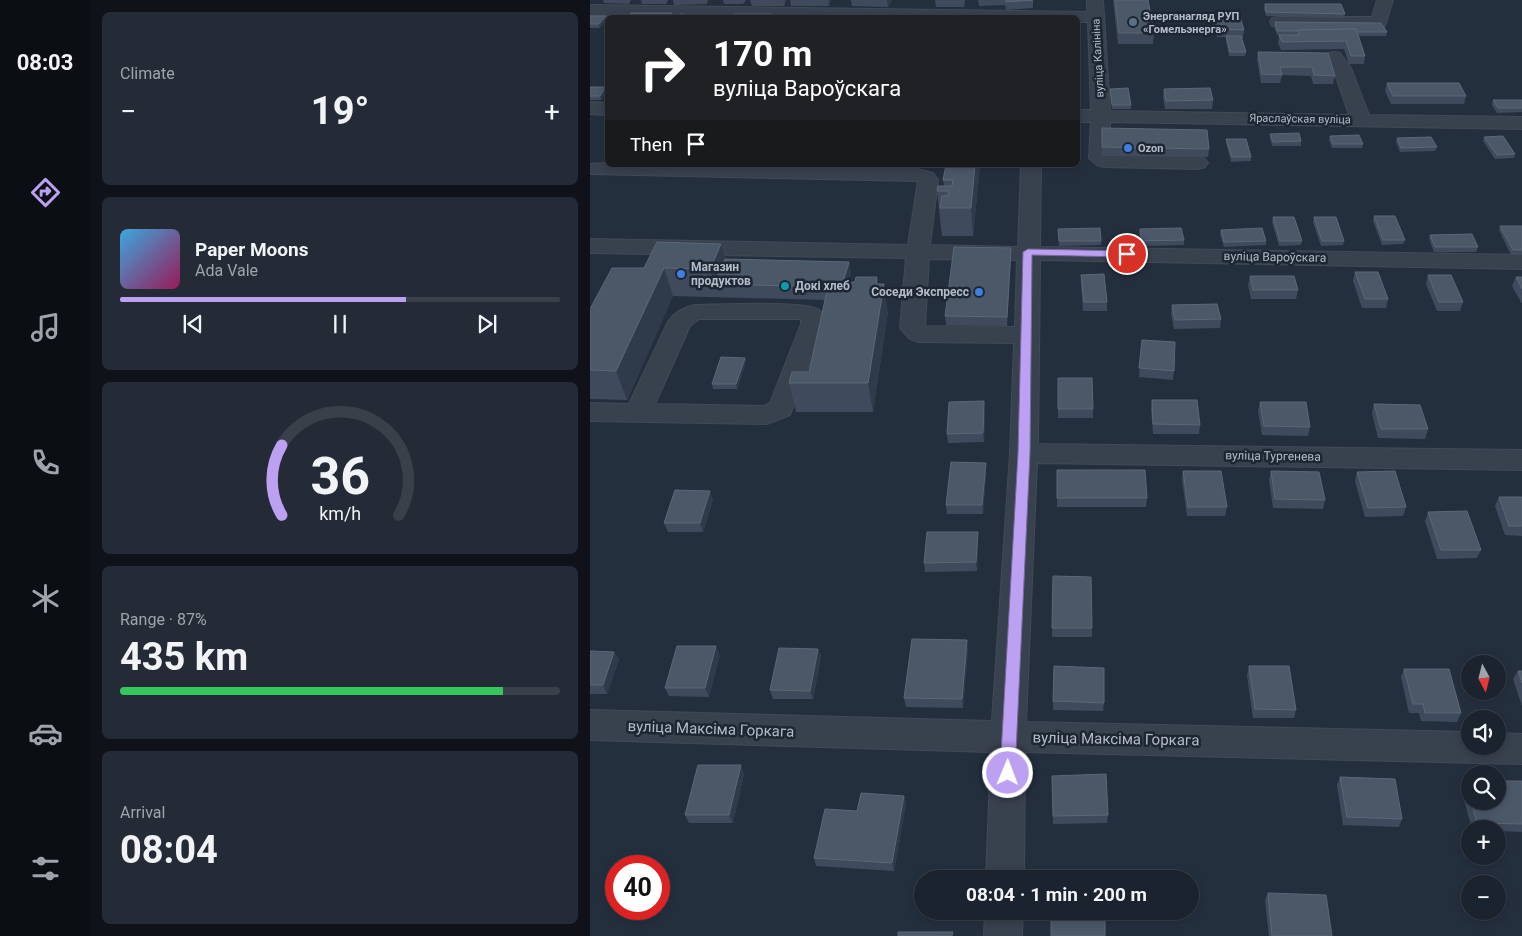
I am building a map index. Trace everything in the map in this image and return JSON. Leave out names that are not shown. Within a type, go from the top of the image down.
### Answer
[{"type":"street","points":[[1278,22],[1379,22],[1384,0]]},
{"type":"street","points":[[590,10],[1095,8]]},
{"type":"street","name":"вуліца Калініна","points":[[1095,8],[1101,116],[1099,155],[1101,159],[1198,163]]},
{"type":"street","points":[[1334,57],[1342,68],[1361,120]]},
{"type":"street","points":[[590,108],[605,109]]},
{"type":"street","name":"Яраслаўская вуліца","points":[[1080,116],[1522,123]]},
{"type":"street","points":[[660,167],[920,175],[926,177],[928,180],[918,251],[912,324],[915,331],[919,334],[1026,335]]},
{"type":"street","points":[[1005,870],[1008,737],[1024,453],[1031,167]]},
{"type":"street","name":"вуліца Вароўскага","points":[[590,246],[1028,252],[1522,262]]},
{"type":"street","points":[[612,271],[625,246]]},
{"type":"street","points":[[751,272],[760,248]]},
{"type":"street","points":[[590,412],[638,413],[767,415],[781,409],[813,324],[813,317],[802,312],[739,304],[694,312],[680,322],[638,413]]},
{"type":"street","name":"вуліца Тургенева","points":[[1024,453],[1522,460]]},
{"type":"street","name":"вуліца Максіма Горкага","points":[[590,725],[1522,749]]},
{"type":"street","points":[[1003,936],[1004,920]]},
{"type":"building","points":[[1006,0],[1033,0],[1006,2]]},
{"type":"building","name":"Энерганагляд РУП «Гомельэнерга»","points":[[1115,0],[1148,0],[1154,33],[1119,33]]},
{"type":"building","points":[[1265,4],[1341,4],[1345,14],[1266,12]]},
{"type":"building","points":[[631,13],[672,13],[671,15],[630,15]]},
{"type":"building","points":[[734,14],[772,14],[772,15]]},
{"type":"building","points":[[1239,14],[1244,30],[1217,29],[1214,15]]},
{"type":"building","points":[[590,16],[605,16],[599,24],[590,24]]},
{"type":"building","points":[[1275,22],[1381,23],[1387,32],[1357,32],[1356,29],[1277,31]]},
{"type":"building","points":[[1356,29],[1365,56],[1351,56],[1346,41],[1282,42],[1279,35],[1299,35],[1298,30]]},
{"type":"building","points":[[1226,36],[1241,36],[1246,52],[1230,52]]},
{"type":"building","points":[[1258,52],[1328,53],[1335,76],[1314,75],[1312,67],[1280,67],[1282,75],[1262,74]]},
{"type":"building","points":[[1387,83],[1459,83],[1466,96],[1393,96]]},
{"type":"building","points":[[590,87],[605,87],[600,96],[590,96]]},
{"type":"building","points":[[1128,88],[1131,105],[1112,105],[1110,89]]},
{"type":"building","points":[[1210,88],[1213,100],[1166,101],[1164,89]]},
{"type":"building","points":[[1493,100],[1522,100],[1522,108],[1498,108]]},
{"type":"building","points":[[1102,128],[1207,130],[1209,149],[1102,147]]},
{"type":"building","points":[[1299,133],[1301,141],[1273,142],[1270,134]]},
{"type":"building","points":[[1359,135],[1363,144],[1333,144],[1330,136]]},
{"type":"building","points":[[1503,136],[1515,154],[1497,155],[1484,137]]},
{"type":"building","points":[[1431,137],[1437,147],[1401,148],[1397,138]]},
{"type":"building","points":[[1226,139],[1246,139],[1251,157],[1232,157]]},
{"type":"building","points":[[946,167],[975,167],[971,208],[940,208],[942,196],[948,196],[949,191],[937,191],[938,186],[952,186],[953,180],[943,180]]},
{"type":"building","points":[[1374,216],[1395,216],[1405,240],[1383,240]]},
{"type":"building","points":[[1273,217],[1294,217],[1302,241],[1280,241]]},
{"type":"building","points":[[1314,217],[1336,217],[1344,241],[1322,241]]},
{"type":"building","points":[[1500,226],[1522,226],[1522,250],[1513,250]]},
{"type":"building","points":[[1100,228],[1101,241],[1059,241],[1058,229]]},
{"type":"building","points":[[1181,228],[1184,240],[1142,241],[1140,229]]},
{"type":"building","points":[[1262,228],[1266,241],[1224,242],[1221,230]]},
{"type":"building","points":[[1472,234],[1478,247],[1435,247],[1430,235]]},
{"type":"building","points":[[657,242],[721,244],[710,269],[664,268],[616,371],[590,370],[590,309],[612,268],[644,268]]},
{"type":"building","points":[[954,247],[1011,248],[1007,317],[945,316]]},
{"type":"building","points":[[725,259],[849,262],[843,282],[829,282],[828,287],[714,284]]},
{"type":"building","points":[[1355,272],[1378,272],[1388,299],[1365,299]]},
{"type":"building","points":[[1104,274],[1107,302],[1084,302],[1081,275]]},
{"type":"building","points":[[1428,275],[1451,275],[1463,302],[1439,302]]},
{"type":"building","points":[[1250,276],[1294,276],[1298,290],[1253,290]]},
{"type":"building","points":[[856,277],[877,277],[876,284],[884,284],[868,383],[789,383],[792,372],[809,372],[829,282],[855,282]]},
{"type":"building","points":[[1516,277],[1522,277],[1522,289]]},
{"type":"building","points":[[1217,304],[1221,319],[1175,320],[1172,305]]},
{"type":"building","points":[[1142,340],[1175,342],[1174,371],[1139,368]]},
{"type":"building","points":[[721,357],[745,358],[736,384],[712,384]]},
{"type":"building","points":[[1058,378],[1092,378],[1093,409],[1058,409]]},
{"type":"building","points":[[1152,400],[1197,400],[1200,425],[1153,424]]},
{"type":"building","points":[[984,401],[983,433],[947,434],[949,402]]},
{"type":"building","points":[[1260,402],[1306,402],[1310,427],[1264,426]]},
{"type":"building","points":[[1374,404],[1420,405],[1428,429],[1381,429]]},
{"type":"building","points":[[951,462],[986,463],[982,505],[946,505]]},
{"type":"building","points":[[1057,470],[1145,470],[1147,498],[1057,498]]},
{"type":"building","points":[[1183,471],[1221,471],[1227,507],[1188,507]]},
{"type":"building","points":[[1271,471],[1319,472],[1325,500],[1275,499]]},
{"type":"building","points":[[1395,471],[1406,507],[1368,508],[1357,472]]},
{"type":"building","points":[[675,490],[710,491],[700,523],[664,523]]},
{"type":"building","points":[[1499,497],[1522,497],[1522,526],[1509,526]]},
{"type":"building","points":[[1467,511],[1481,550],[1441,550],[1428,512]]},
{"type":"building","points":[[927,532],[978,532],[976,562],[924,563]]},
{"type":"building","points":[[1053,576],[1091,577],[1092,628],[1052,628]]},
{"type":"building","points":[[912,639],[967,640],[962,699],[904,698]]},
{"type":"building","points":[[677,646],[716,646],[705,688],[665,688]]},
{"type":"building","points":[[779,648],[818,649],[810,691],[770,690]]},
{"type":"building","points":[[590,651],[614,652],[603,685],[590,685]]},
{"type":"building","points":[[1054,666],[1104,668],[1104,703],[1053,701]]},
{"type":"building","points":[[1249,666],[1289,666],[1296,710],[1255,709]]},
{"type":"building","points":[[1404,669],[1449,669],[1461,713],[1425,713],[1423,704],[1413,704]]},
{"type":"building","points":[[1518,671],[1522,671],[1522,683]]},
{"type":"building","points":[[698,765],[741,765],[729,815],[685,815]]},
{"type":"building","points":[[1106,774],[1108,815],[1053,816],[1052,776]]},
{"type":"building","points":[[1340,777],[1395,779],[1402,819],[1347,817]]},
{"type":"building","points":[[1506,781],[1522,781],[1522,824],[1506,824],[1506,820],[1476,820],[1473,810],[1506,810]]},
{"type":"building","points":[[861,793],[904,796],[892,863],[814,858],[825,809],[857,811]]},
{"type":"building","points":[[1268,893],[1326,895],[1332,936],[1272,936]]},
{"type":"building","points":[[1051,920],[1105,920],[1105,936],[1051,936]]},
{"type":"building","points":[[898,932],[953,932],[952,936],[898,936]]},
{"type":"place","name":"Энерганагляд РУП «Гомельэнерга»","points":[[1133,22]]},
{"type":"place","name":"Ozon","points":[[1128,148]]},
{"type":"place","name":"Магазин продуктов","points":[[681,274]]},
{"type":"place","name":"Докі хлеб","points":[[785,286]]},
{"type":"place","name":"Соседи Экспресс","points":[[979,292]]},
{"type":"route","points":[[1008,773],[1008,737],[1024,453],[1028,252],[1127,254]]}]
